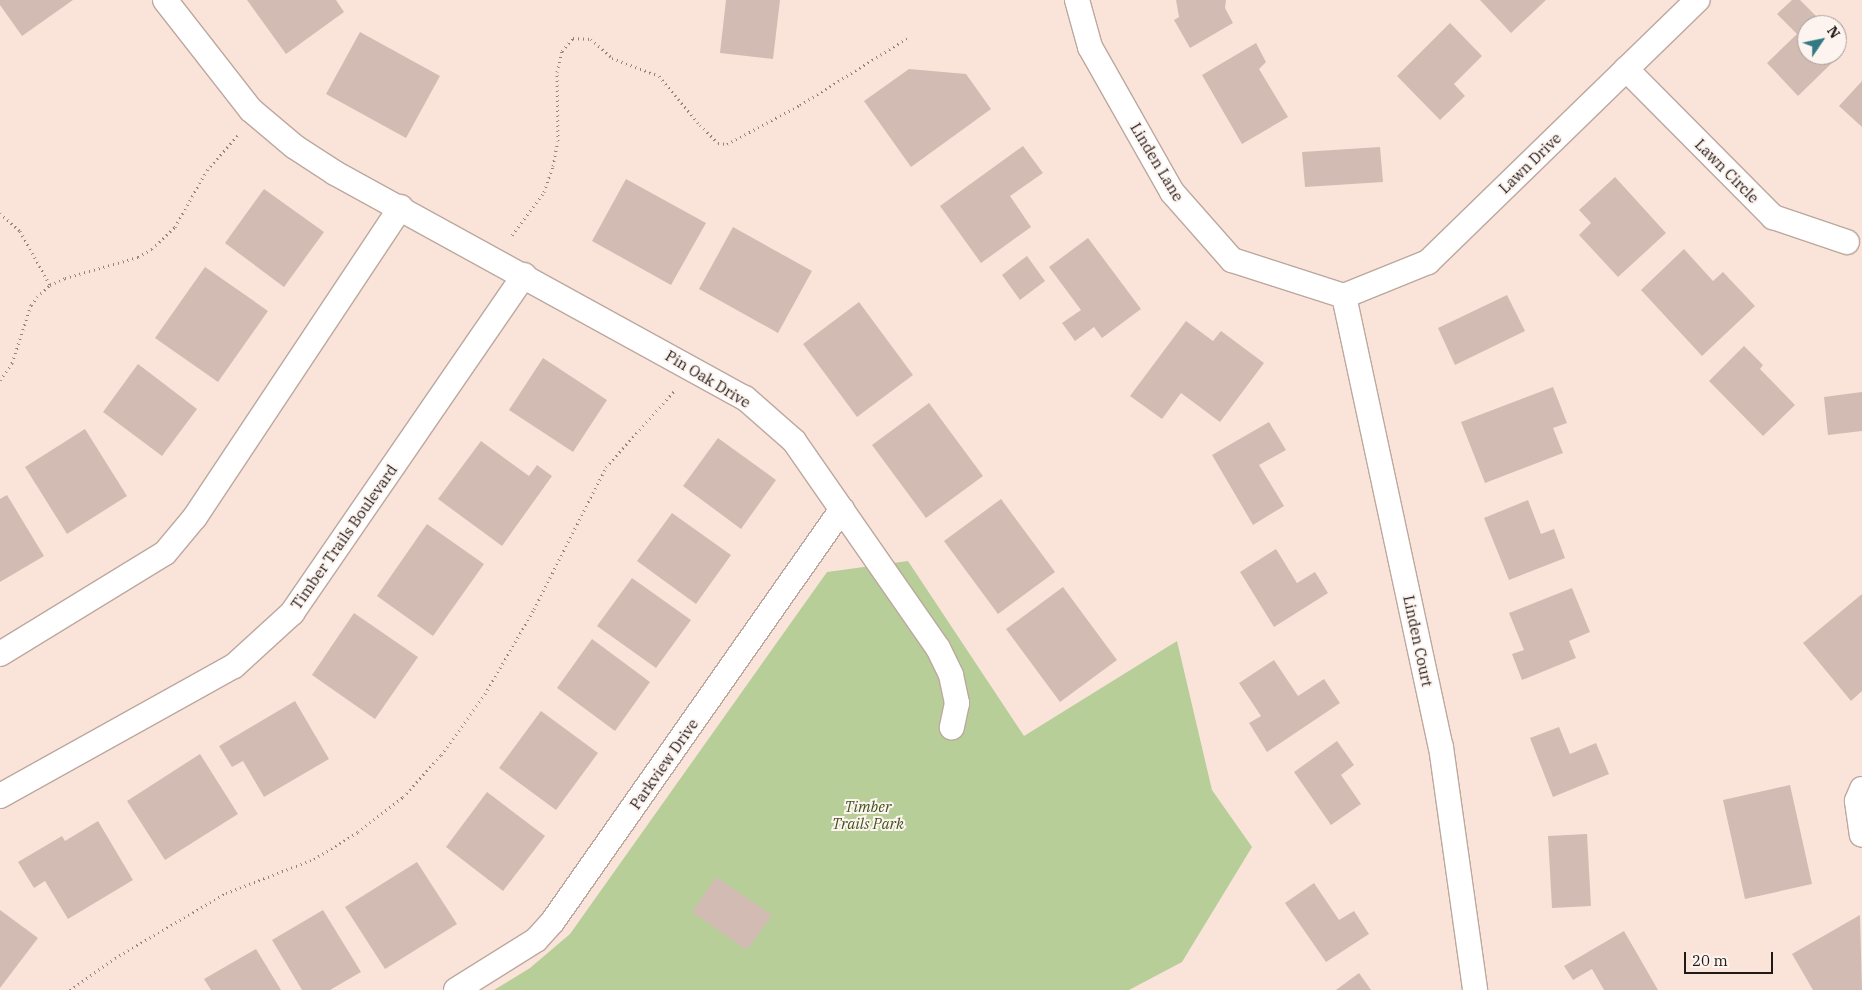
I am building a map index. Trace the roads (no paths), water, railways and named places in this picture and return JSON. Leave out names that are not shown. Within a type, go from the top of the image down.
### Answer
[{"type":"street","name":"Pin Oak Drive","points":[[166,0],[251,110],[295,147],[335,173],[401,207],[745,398],[794,441],[938,648],[950,675],[957,703],[952,727]]},
{"type":"street","name":"Linden Lane","points":[[1077,0],[1090,47],[1172,192],[1232,260],[1344,296]]},
{"type":"street","name":"Lawn Drive","points":[[1344,296],[1428,262],[1697,0]]},
{"type":"street","name":"Lawn Circle","points":[[1626,69],[1773,217],[1847,242]]},
{"type":"street","points":[[0,654],[165,553],[195,517],[401,207]]},
{"type":"street","name":"Timber Trails Boulevard","points":[[0,796],[234,666],[292,613],[524,275]]},
{"type":"street","name":"Linden Court","points":[[1344,296],[1441,747],[1475,990]]},
{"type":"street","name":"Parkview Drive","points":[[456,990],[536,940],[553,921],[842,508]]},
{"type":"street","points":[[1862,789],[1857,801],[1862,835]]},
{"type":"park label","name":"Timber Trails Park","points":[[868,814]]}]
